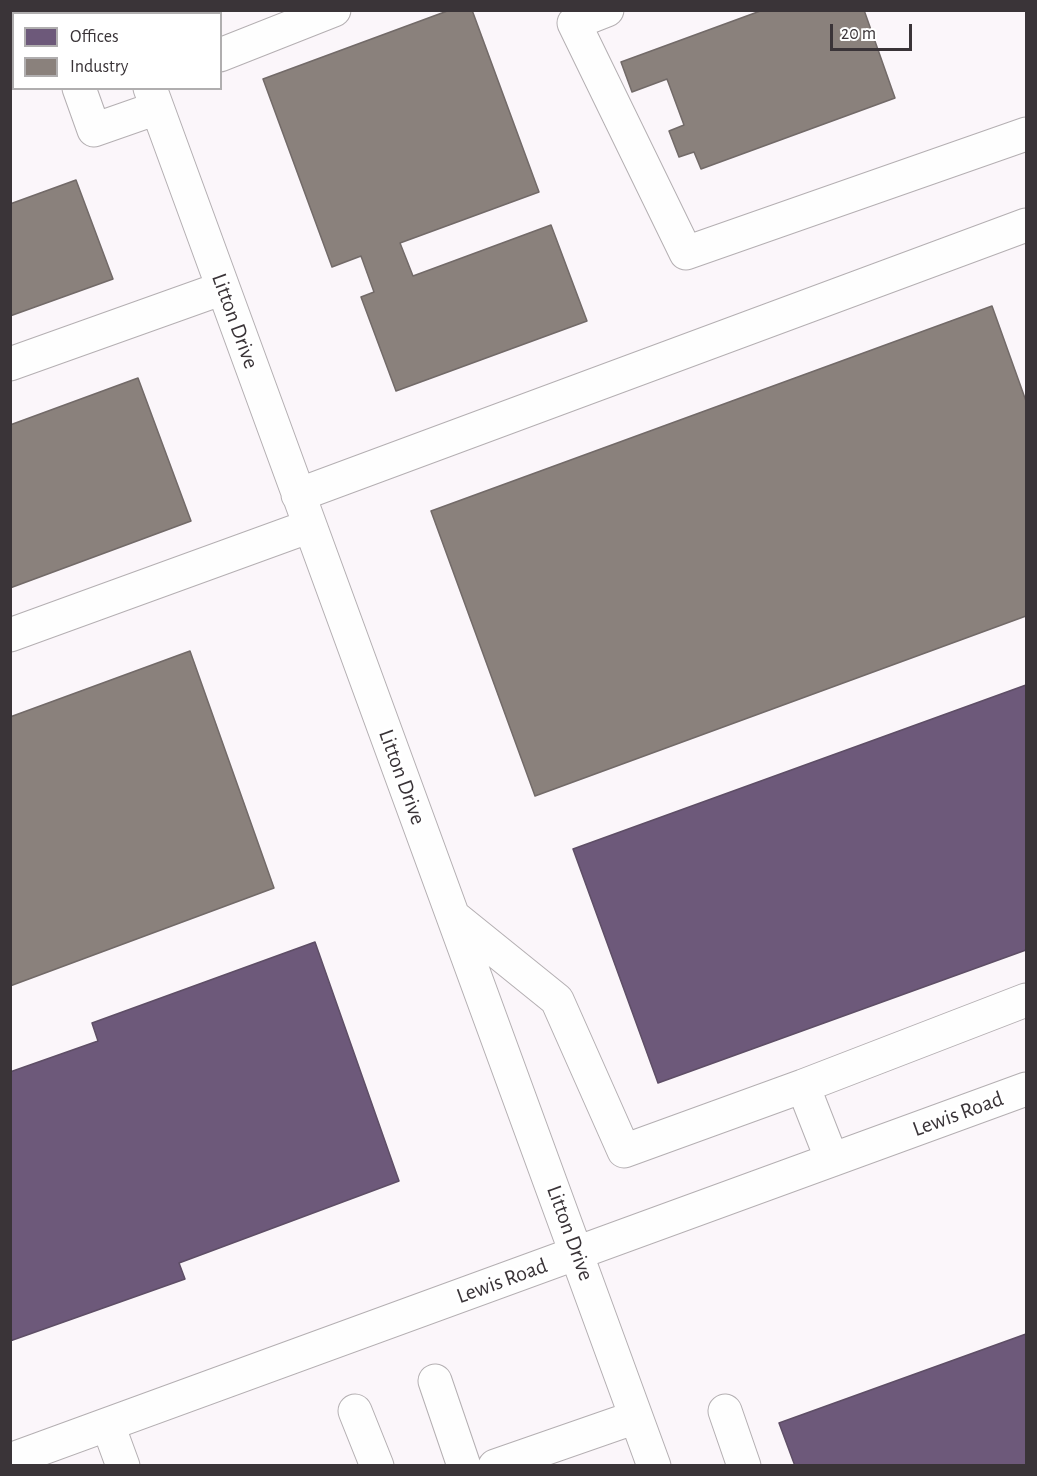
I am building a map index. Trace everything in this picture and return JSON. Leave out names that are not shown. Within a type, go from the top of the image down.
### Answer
[{"type":"street","points":[[222,55],[334,10]]},
{"type":"street","points":[[607,10],[574,23],[686,253],[1026,134]]},
{"type":"street","points":[[80,90],[94,130],[154,98]]},
{"type":"street","name":"Litton Drive","points":[[154,98],[654,1466]]},
{"type":"street","points":[[298,495],[1026,225]]},
{"type":"street","points":[[10,364],[223,288]]},
{"type":"street","points":[[10,635],[310,526]]},
{"type":"street","points":[[453,916],[557,1000],[624,1151],[803,1086],[1026,1000]]},
{"type":"street","points":[[803,1086],[832,1160]]},
{"type":"street","name":"Lewis Road","points":[[10,1460],[1026,1089]]},
{"type":"street","points":[[435,1382],[464,1466]]},
{"type":"street","points":[[355,1411],[377,1466]]},
{"type":"street","points":[[725,1411],[744,1466]]},
{"type":"street","points":[[495,1466],[636,1417]]},
{"type":"street","points":[[108,1425],[123,1466]]},
{"type":"building: Offices","points":[[10,25],[12,56],[10,56]]},
{"type":"building: Offices","points":[[1026,685],[1026,950],[658,1083],[573,849]]},
{"type":"building: Offices","points":[[315,942],[399,1181],[179,1263],[185,1279],[10,1341],[10,1072],[98,1041],[92,1023]]},
{"type":"building: Offices","points":[[1026,1334],[1026,1466],[795,1466],[779,1423]]},
{"type":"building: Industry","points":[[450,10],[472,10],[539,192],[400,243],[413,276],[551,225],[587,321],[396,391],[361,297],[374,292],[361,256],[332,267],[263,79]]},
{"type":"building: Industry","points":[[763,10],[864,10],[895,98],[701,169],[694,152],[679,157],[669,131],[684,125],[667,79],[632,92],[621,62]]},
{"type":"building: Industry","points":[[76,180],[113,279],[10,316],[10,204]]},
{"type":"building: Industry","points":[[992,306],[1026,401],[1026,616],[535,796],[431,511]]},
{"type":"building: Industry","points":[[138,378],[191,521],[10,588],[10,425]]},
{"type":"building: Industry","points":[[190,651],[274,888],[10,986],[10,717]]}]
